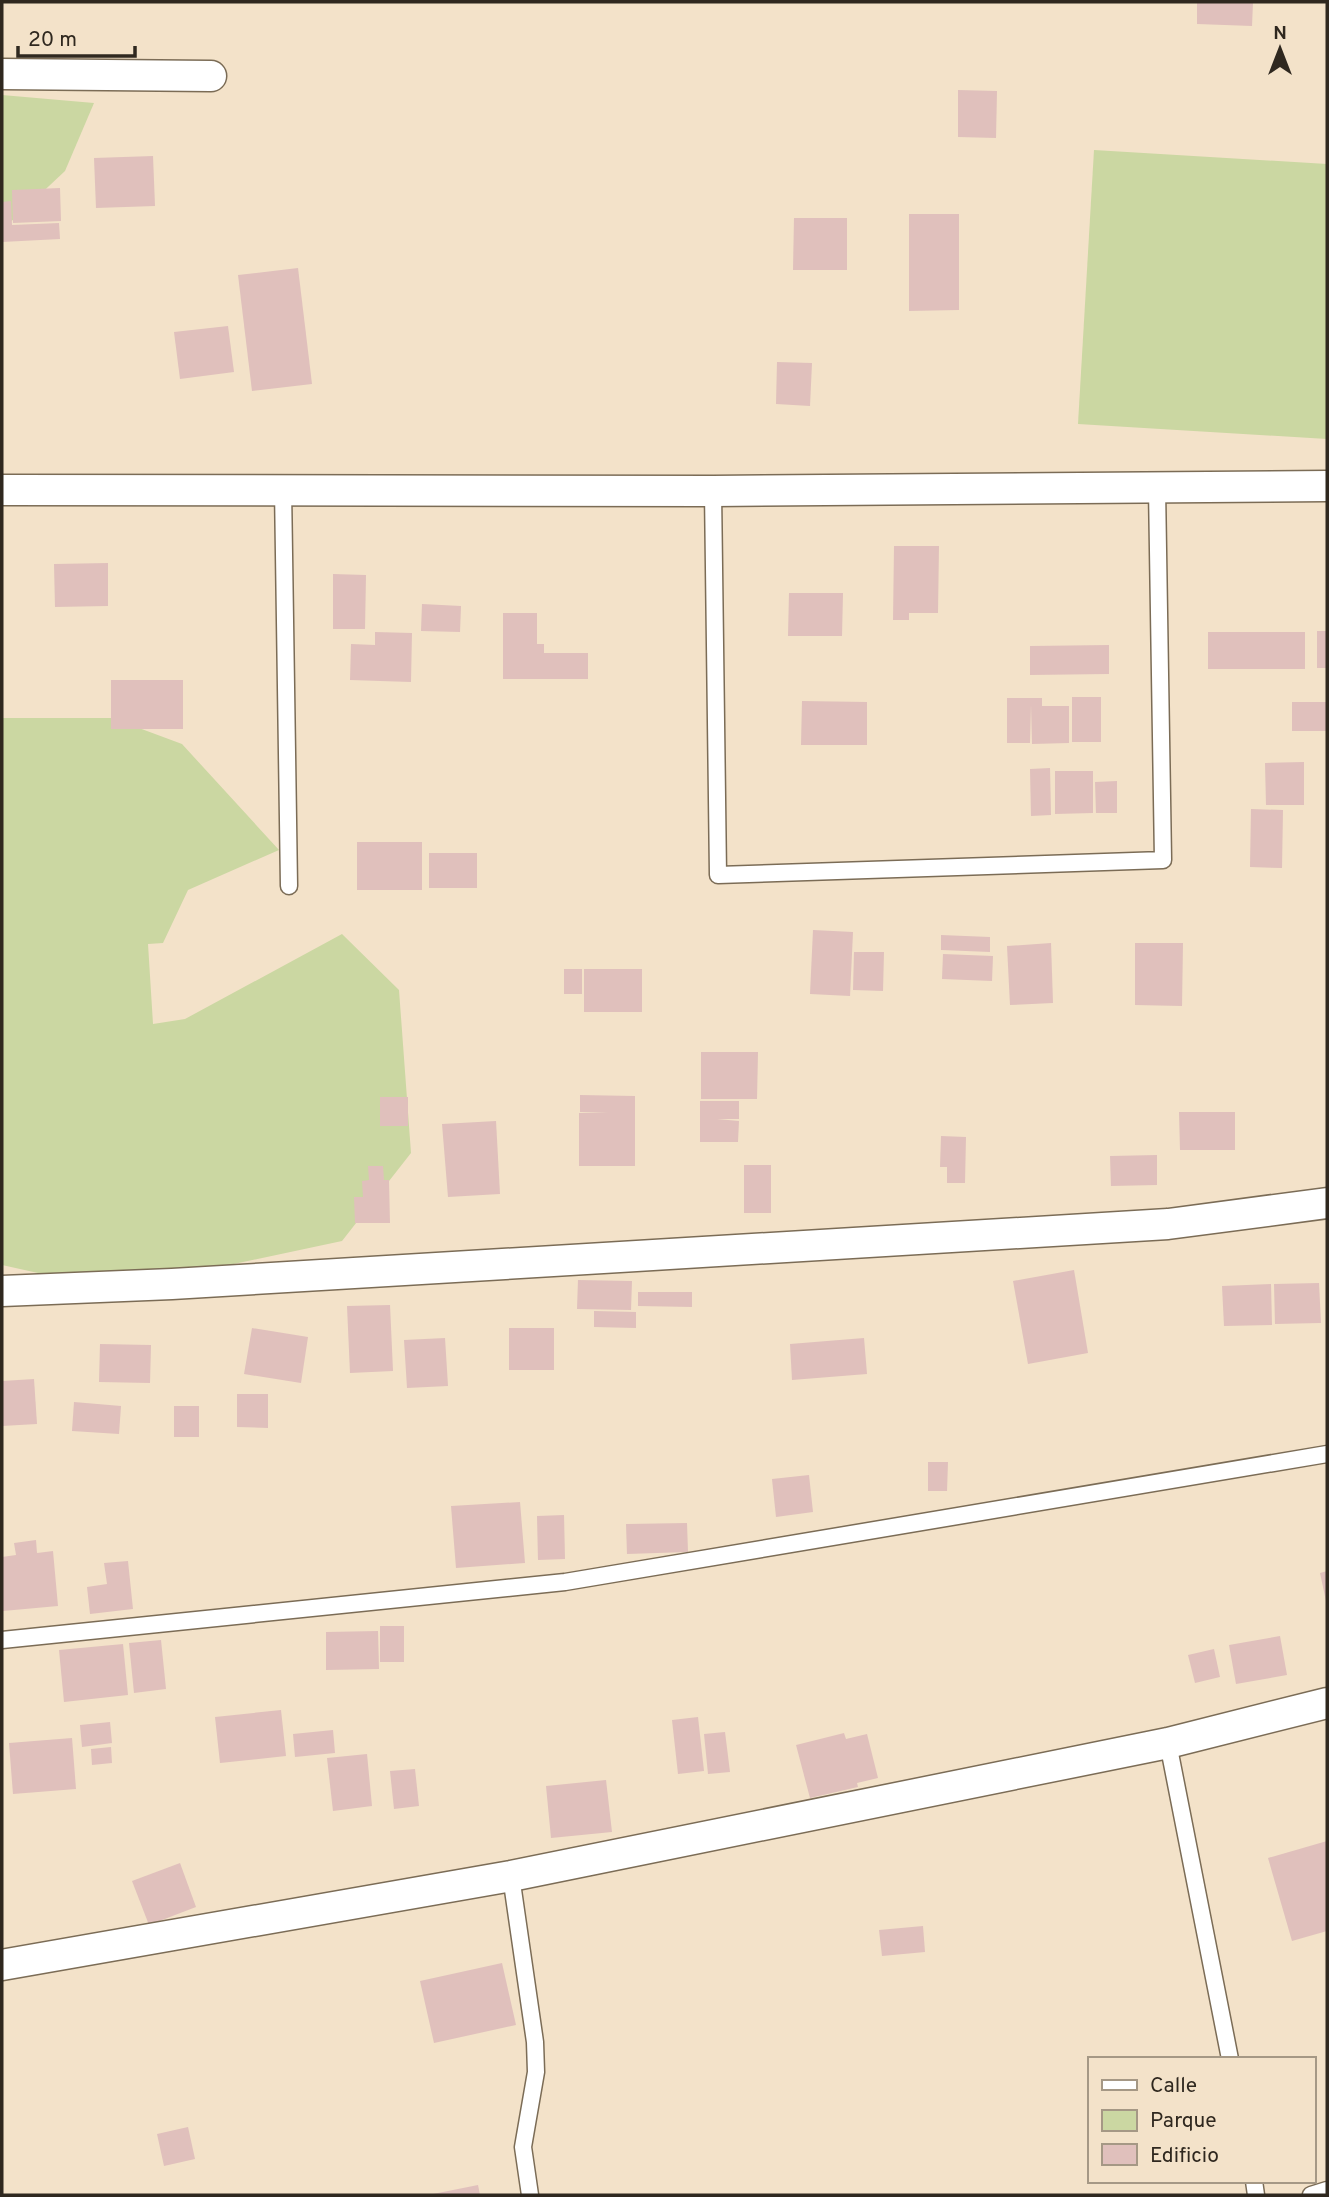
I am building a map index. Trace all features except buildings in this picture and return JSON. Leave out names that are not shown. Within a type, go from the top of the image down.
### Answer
[{"type":"street","points":[[2,74],[211,76]]},
{"type":"street","points":[[2,490],[283,488],[713,491],[1327,486]]},
{"type":"street","points":[[2,1291],[172,1284],[1168,1224],[1327,1203]]},
{"type":"street","points":[[2,1965],[511,1876],[1168,1743],[1327,1703]]},
{"type":"lane","points":[[283,488],[289,886]]},
{"type":"lane","points":[[713,491],[718,875],[1163,860],[1157,488]]},
{"type":"lane","points":[[2,1640],[565,1582],[1327,1454]]},
{"type":"lane","points":[[1168,1743],[1230,2057]]},
{"type":"lane","points":[[511,1876],[535,2042],[536,2072],[523,2147],[530,2195]]},
{"type":"lane","points":[[1311,2195],[1327,2190]]},
{"type":"green space","points":[[2,95],[94,103],[65,171],[2,230]]},
{"type":"green space","points":[[1094,150],[1327,164],[1327,439],[1078,424]]},
{"type":"green space","points":[[2,718],[112,718],[182,744],[279,850],[188,890],[163,943],[148,944],[153,1024],[185,1019],[342,934],[399,990],[411,1153],[342,1241],[210,1269],[47,1275],[2,1265]]}]
